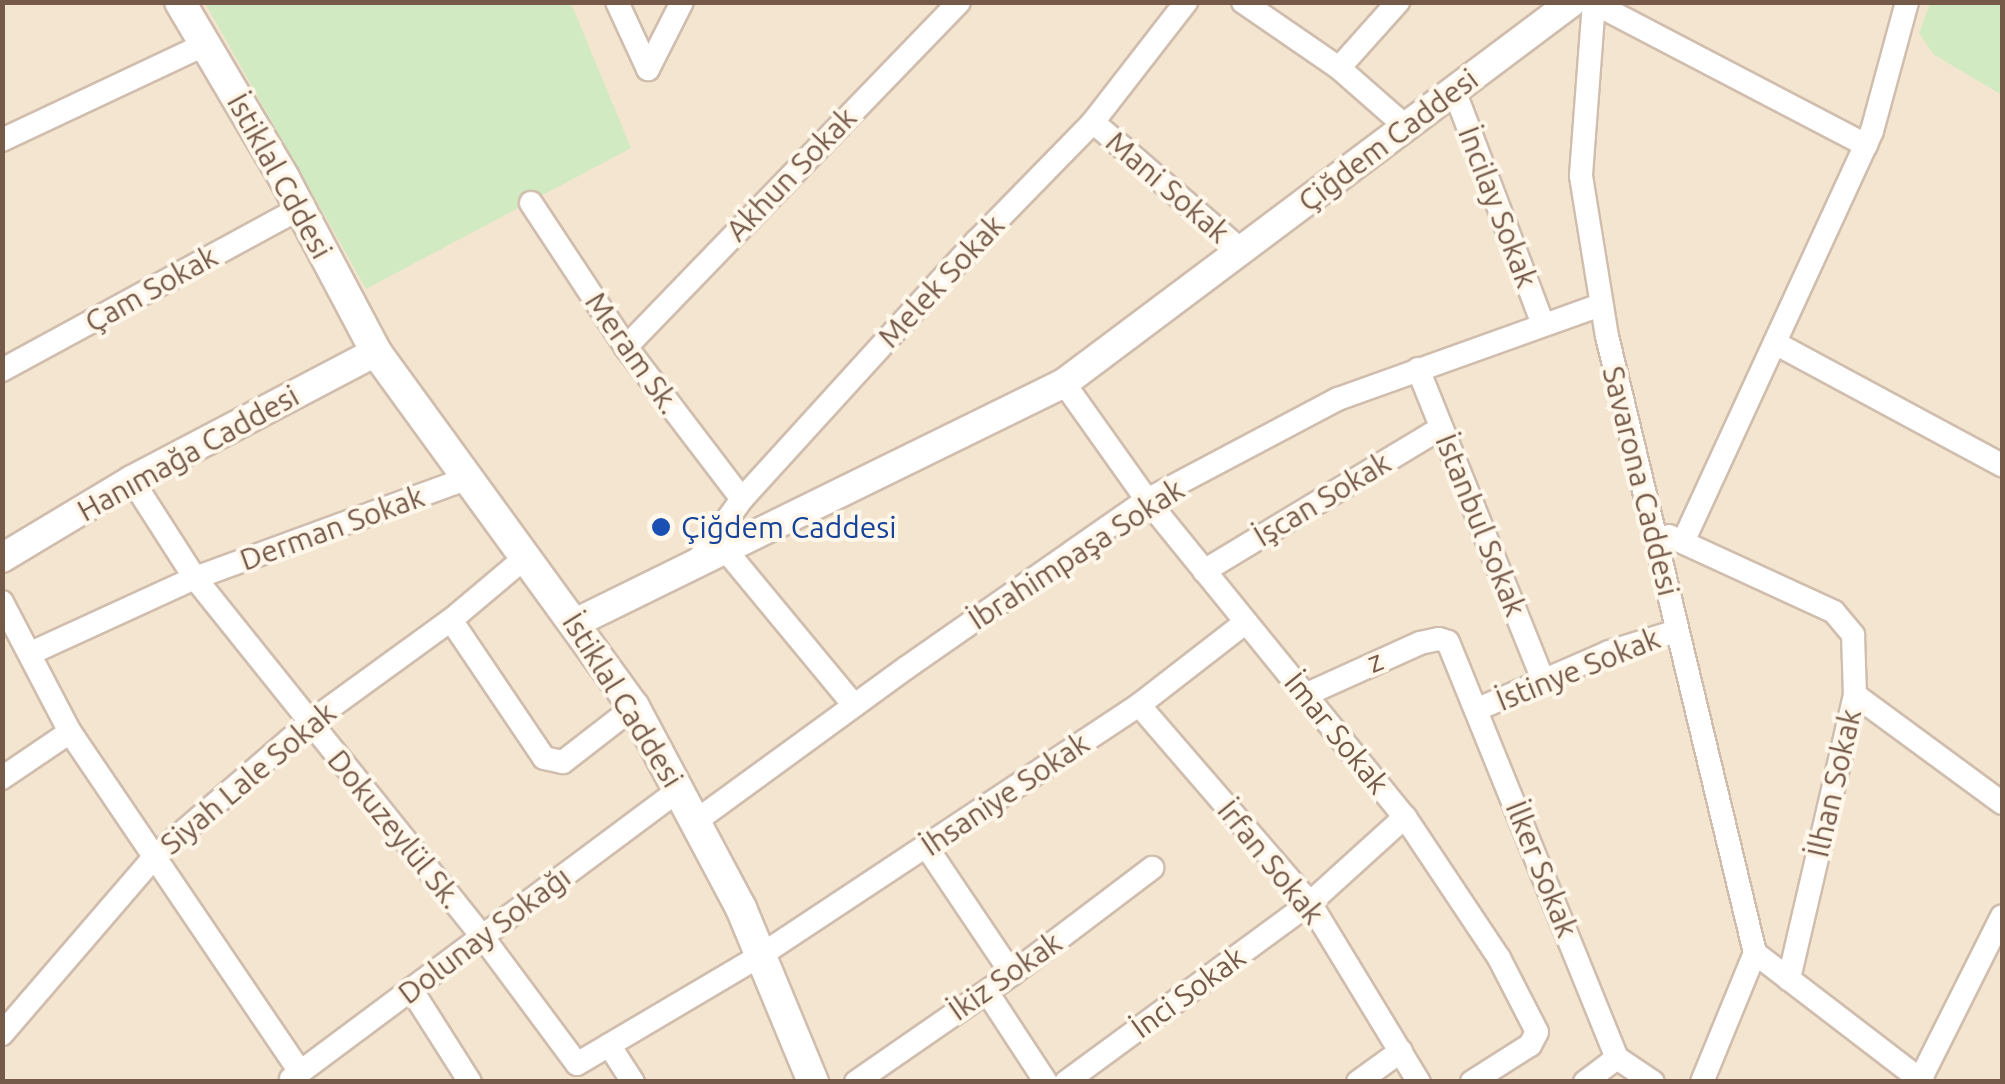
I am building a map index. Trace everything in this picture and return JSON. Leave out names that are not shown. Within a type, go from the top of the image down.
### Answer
[{"type":"main road","name":"İstiklal Cddesi","points":[[180,2],[300,208],[376,352]]},
{"type":"main road","name":"İstiklal Caddesi","points":[[376,352],[634,707],[741,908],[758,957],[813,1082]]},
{"type":"street","points":[[616,2],[648,69],[682,2]]},
{"type":"street","name":"Akhun Sokak","points":[[626,347],[959,2]]},
{"type":"street","name":"Melek Sokak","points":[[698,560],[742,499],[976,241],[1093,122],[1186,2]]},
{"type":"street","points":[[1242,2],[1339,68],[1405,126]]},
{"type":"street","points":[[1339,68],[1398,2]]},
{"type":"street","name":"Çiğdem Caddesi","points":[[575,623],[1064,383],[1572,2]]},
{"type":"street","points":[[1683,542],[1866,145],[1908,2]]},
{"type":"street","points":[[1594,3],[1866,145]]},
{"type":"street","name":"Savarona Caddesi","points":[[1594,3],[1581,176],[1602,305],[1755,953]]},
{"type":"street","points":[[2,140],[206,44]]},
{"type":"street","name":"İncilay Sokak","points":[[1454,90],[1543,324]]},
{"type":"street","name":"Mani Sokak","points":[[1093,122],[1242,252]]},
{"type":"street","name":"Meram Sk.","points":[[531,203],[626,347],[742,499]]},
{"type":"street","name":"Çam Sokak","points":[[2,370],[300,208]]},
{"type":"street","name":"İbrahimpaşa Sokak","points":[[696,822],[854,705],[1146,500],[1338,399],[1602,305]]},
{"type":"street","points":[[1775,342],[2002,465]]},
{"type":"street","name":"Hanımağa Caddesi","points":[[2,558],[132,480],[376,352]]},
{"type":"street","name":"İstanbul Sokak","points":[[1418,369],[1544,682]]},
{"type":"street","name":"İmar Sokak","points":[[1064,383],[1146,500],[1405,817],[1499,958],[1537,1032],[1530,1044],[1472,1082]]},
{"type":"street","name":"İşcan Sokak","points":[[1204,571],[1441,428]]},
{"type":"street","name":"Derman Sokak","points":[[30,653],[195,578],[468,478]]},
{"type":"street","name":"Dokuzeylül Sk.","points":[[132,480],[195,578],[482,936],[577,1064],[609,1045]]},
{"type":"street","name":"İlhan Sokak","points":[[1653,528],[1834,612],[1853,635],[1855,695],[1789,978]]},
{"type":"street","points":[[724,548],[854,705]]},
{"type":"street","name":"Siyah Lale Sokak","points":[[2,1034],[155,856],[309,723],[451,620],[527,556]]},
{"type":"street","points":[[2,602],[70,732],[155,856],[294,1076]]},
{"type":"street","points":[[451,620],[544,758],[564,762],[634,707]]},
{"type":"street","name":"İhsaniye Sokak","points":[[609,1045],[758,957],[1139,705],[1246,622]]},
{"type":"street","name":"İstinye Sokak","points":[[1478,709],[1608,652],[1678,630]]},
{"type":"street","name":"z","points":[[1305,695],[1420,643],[1439,639],[1448,642]]},
{"type":"street","name":"İlker Sokak","points":[[1448,642],[1617,1058]]},
{"type":"street","points":[[1855,695],[2002,803]]},
{"type":"street","name":"İrfan Sokak","points":[[1139,705],[1310,903],[1419,1082]]},
{"type":"street","points":[[2,778],[70,732]]},
{"type":"street","name":"Dolunay Sokağı","points":[[294,1076],[680,789]]},
{"type":"street","name":"İnci Sokak","points":[[1066,1082],[1310,903],[1405,817]]},
{"type":"street","points":[[926,846],[1012,974]]},
{"type":"street","name":"İkiz Sokak","points":[[856,1082],[1012,974],[1152,868]]},
{"type":"street","points":[[1702,1082],[1755,953],[1922,1080],[2002,916]]},
{"type":"street","points":[[411,989],[470,1082]]},
{"type":"street","points":[[987,992],[1046,1082]]},
{"type":"street","points":[[609,1045],[633,1082]]},
{"type":"street","points":[[1358,1082],[1401,1051]]},
{"type":"street","points":[[1584,1082],[1617,1058],[1653,1082]]},
{"type":"shaded area","points":[[3,3],[2002,3],[2002,1081],[3,1081]]},
{"type":"green space","points":[[205,3],[571,3],[631,148],[366,289]]},
{"type":"green space","points":[[1930,3],[2002,3],[2002,95],[1933,54],[1919,33]]},
{"type":"place","name":"Çiğdem Caddesi","points":[[661,527]]}]
